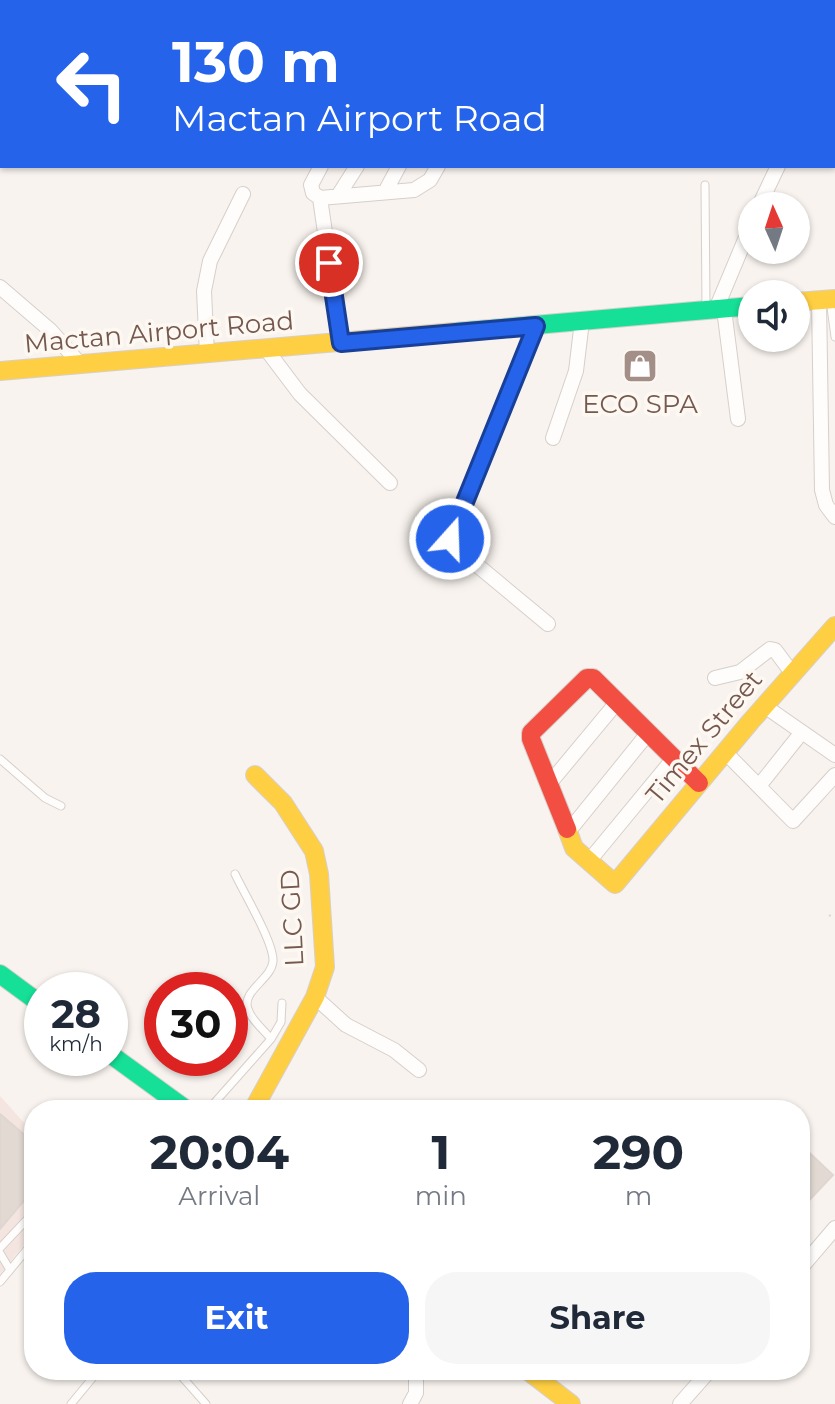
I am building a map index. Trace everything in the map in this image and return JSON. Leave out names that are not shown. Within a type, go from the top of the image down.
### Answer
[{"type":"street","points":[[320,168],[311,185],[313,193],[320,198],[414,190],[424,185],[437,168]]},
{"type":"street","points":[[338,196],[356,168]]},
{"type":"street","points":[[385,192],[398,168]]},
{"type":"street","points":[[766,192],[777,168]]},
{"type":"street","points":[[207,354],[204,291],[210,261],[243,194]]},
{"type":"street","points":[[320,198],[341,343]]},
{"type":"street","points":[[738,256],[715,309],[738,419]]},
{"type":"street","points":[[0,287],[43,323],[80,364]]},
{"type":"street","points":[[828,300],[822,490],[826,505],[835,517]]},
{"type":"street","name":"Mactan Airport Road","points":[[0,371],[738,307]]},
{"type":"street","points":[[553,438],[576,371],[582,321]]},
{"type":"street","points":[[536,326],[450,539],[454,546],[548,624]]},
{"type":"street","points":[[266,349],[300,394],[390,483]]},
{"type":"street","name":"Timex Street","points":[[589,861],[615,884],[763,705],[835,626]]},
{"type":"street","points":[[715,678],[740,672],[764,651],[772,649],[792,673]]},
{"type":"street","points":[[674,758],[589,861],[574,848],[531,733],[587,678],[593,678],[618,701],[699,783]]},
{"type":"street","points":[[549,784],[618,701]]},
{"type":"street","points":[[763,705],[835,755]]},
{"type":"street","points":[[568,832],[649,732]]},
{"type":"street","points":[[759,786],[802,732]]},
{"type":"street","points":[[724,751],[793,821],[835,775]]},
{"type":"street","name":"LLC GD","points":[[255,775],[283,803],[314,851],[319,874],[325,967],[315,997],[258,1100]]},
{"type":"street","points":[[3,981],[24,994]]},
{"type":"street","points":[[315,997],[346,1025],[394,1050],[419,1070]]},
{"type":"street","points":[[128,1067],[173,1100]]},
{"type":"street","points":[[810,1257],[835,1228]]},
{"type":"street","points":[[410,1404],[416,1393],[416,1380]]},
{"type":"street","points":[[540,1380],[571,1404]]},
{"type":"street","points":[[680,1404],[701,1380]]},
{"type":"lane","points":[[705,185],[715,309]]},
{"type":"lane","points":[[828,300],[835,337]]},
{"type":"lane","points":[[0,759],[45,798],[61,806]]},
{"type":"lane","points":[[235,874],[271,949],[271,971],[248,998],[247,1005],[248,1011],[271,1039]]},
{"type":"lane","points":[[217,1100],[271,1039],[281,1022],[282,1003]]},
{"type":"lane","points":[[10,1270],[0,1250],[24,1223]]},
{"type":"lane","points":[[0,1282],[24,1253]]},
{"type":"lane","points":[[71,1404],[91,1380]]},
{"type":"lane","points":[[185,1380],[206,1404]]},
{"type":"path","points":[[829,915],[835,919]]},
{"type":"shaded area","points":[[0,1096],[24,1123],[24,1245],[0,1274]]},
{"type":"building","points":[[0,1114],[24,1134],[24,1201],[0,1229]]},
{"type":"building","points":[[810,1153],[833,1175],[810,1199]]},
{"type":"traffic: fast","points":[[455,332],[738,307]]},
{"type":"traffic: fast","points":[[0,974],[24,992]]},
{"type":"traffic: fast","points":[[128,1067],[173,1100]]},
{"type":"traffic: slow","points":[[810,301],[835,299]]},
{"type":"traffic: slow","points":[[0,371],[455,332]]},
{"type":"traffic: slow","points":[[567,829],[574,848],[615,884],[835,626]]},
{"type":"traffic: slow","points":[[255,775],[283,803],[314,851],[319,874],[325,967],[315,997],[258,1100]]},
{"type":"traffic: slow","points":[[540,1380],[571,1404]]},
{"type":"traffic: jam","points":[[567,829],[531,733],[587,678],[593,678],[699,783]]},
{"type":"place","name":"ECO SPA","points":[[640,366]]},
{"type":"route","points":[[329,263],[341,343],[536,326],[450,539]]}]
